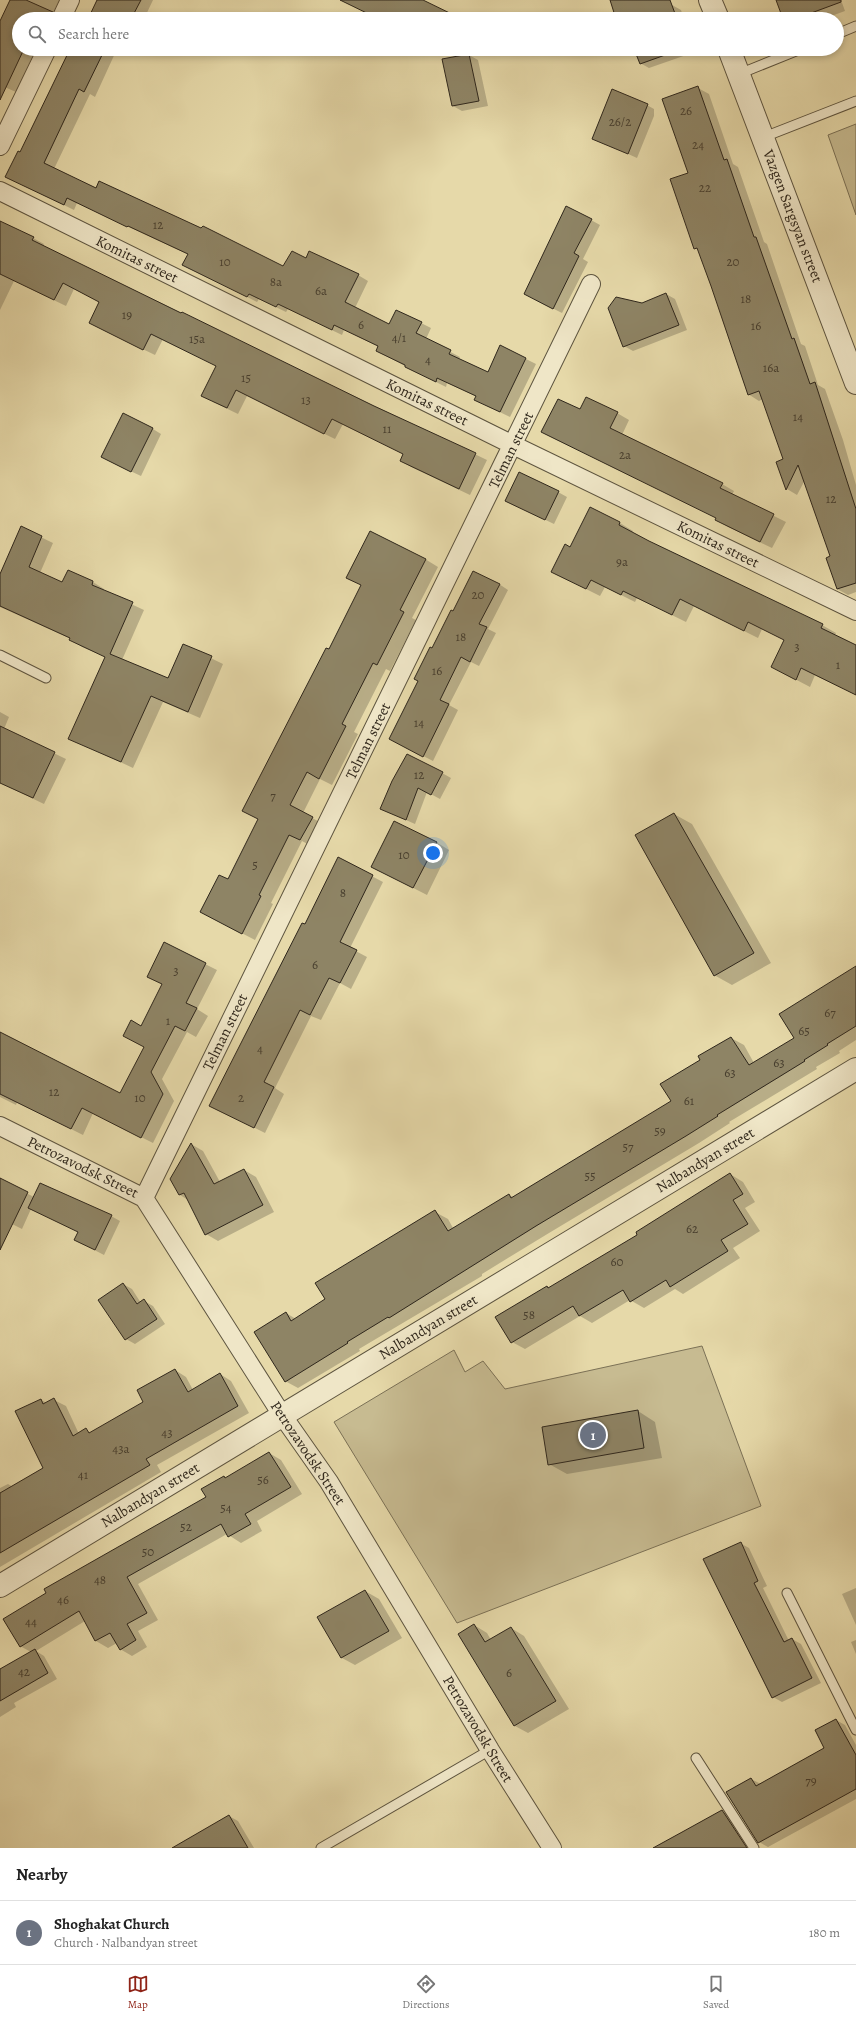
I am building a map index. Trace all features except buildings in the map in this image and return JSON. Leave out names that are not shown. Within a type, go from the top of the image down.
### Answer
[{"type":"street","points":[[64,12],[70,0]]},
{"type":"street","points":[[710,0],[715,12]]},
{"type":"street","points":[[0,146],[43,56]]},
{"type":"street","name":"Vazgen Sargsyan street","points":[[732,56],[764,137],[856,383]]},
{"type":"street","name":"Komitas street","points":[[0,191],[513,445],[856,611]]},
{"type":"street","name":"Telman street","points":[[144,1198],[591,284]]},
{"type":"street","name":"Nalbandyan street","points":[[0,1586],[856,1069]]},
{"type":"street","name":"Petrozavodsk Street","points":[[0,1126],[144,1198],[282,1415],[329,1482],[490,1750],[552,1848]]},
{"type":"lane","points":[[844,31],[856,26]]},
{"type":"lane","points":[[739,74],[784,56]]},
{"type":"lane","points":[[764,137],[856,101]]},
{"type":"lane","points":[[0,655],[46,678]]},
{"type":"lane","points":[[787,1593],[856,1730]]},
{"type":"lane","points":[[322,1848],[490,1750]]},
{"type":"lane","points":[[696,1758],[754,1848]]},
{"type":"shaded area","points":[[856,124],[856,215],[828,135]]},
{"type":"shaded area","points":[[702,1346],[761,1506],[457,1623],[334,1422],[454,1350],[465,1372],[483,1361],[505,1389]]},
{"type":"place","name":"Shoghakat Church","points":[[593,1435]]}]
